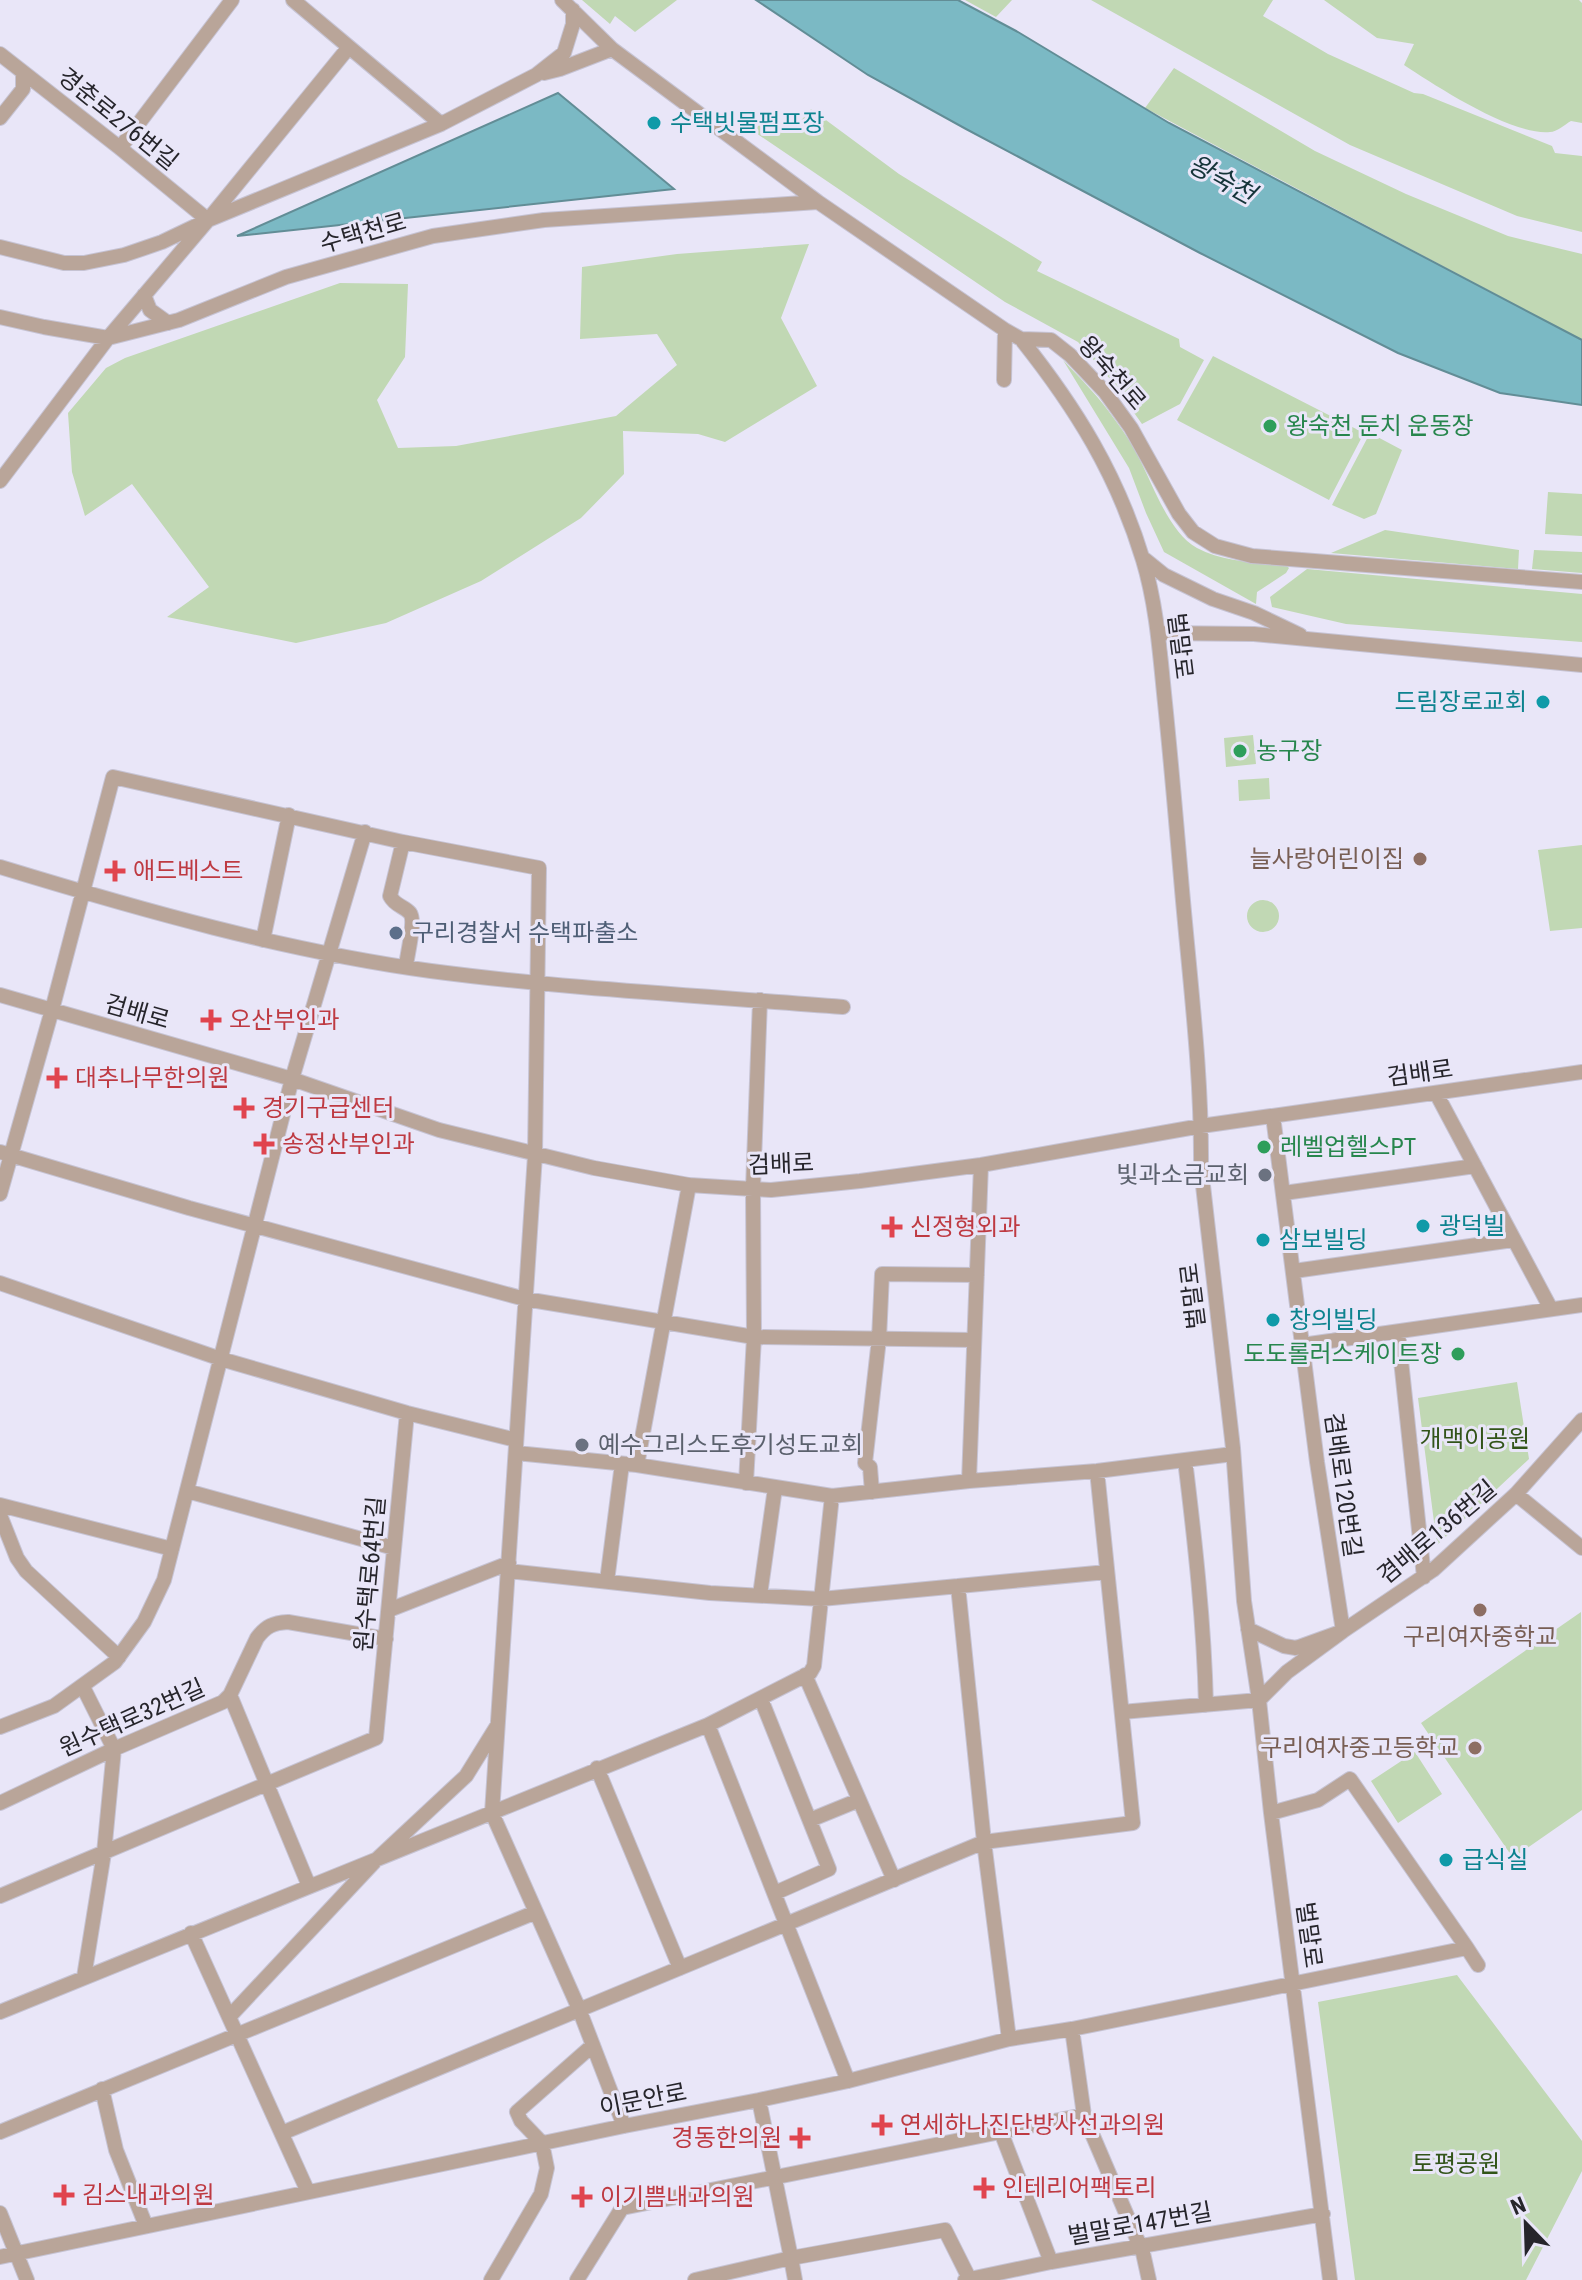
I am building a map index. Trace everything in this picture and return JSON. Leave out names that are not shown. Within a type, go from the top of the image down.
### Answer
[{"type":"street","points":[[120,148],[232,0]]},
{"type":"street","points":[[293,0],[441,124]]},
{"type":"street","points":[[0,247],[64,263],[100,261],[162,242],[441,124],[536,75],[564,53],[573,24],[568,5]]},
{"type":"street","name":"왕숙천로","points":[[568,5],[612,49],[818,202],[1005,330],[1021,339],[1051,340],[1105,392],[1131,428],[1179,514],[1193,532],[1215,546],[1252,556],[1582,582]]},
{"type":"street","points":[[1,479],[108,338],[349,47]]},
{"type":"street","points":[[536,75],[612,49]]},
{"type":"street","name":"경춘로276번길","points":[[0,54],[208,220]]},
{"type":"street","points":[[0,118],[23,89],[23,72]]},
{"type":"street","name":"수택천로","points":[[108,338],[168,323],[286,277],[433,236],[544,220],[818,202]]},
{"type":"street","points":[[144,295],[150,310],[168,323]]},
{"type":"street","points":[[0,317],[108,338]]},
{"type":"street","points":[[1004,380],[1005,330]]},
{"type":"street","name":"벌말로","points":[[1021,339],[1057,385],[1110,473],[1143,558],[1158,633],[1201,1126],[1201,1168],[1233,1454],[1244,1601],[1259,1700],[1330,2280]]},
{"type":"street","points":[[1143,558],[1164,575],[1312,641]]},
{"type":"street","points":[[1158,633],[1254,634],[1582,665]]},
{"type":"street","points":[[0,1194],[5,1154],[52,1010],[113,777],[403,842],[539,868],[535,1155],[492,1813],[579,2009],[624,2126]]},
{"type":"street","points":[[263,940],[289,815]]},
{"type":"street","points":[[0,1727],[54,1706],[119,1657],[144,1622],[164,1580],[292,1079],[365,832]]},
{"type":"street","points":[[403,842],[390,896],[413,918],[406,966]]},
{"type":"street","points":[[0,867],[263,940],[406,966],[537,982],[843,1007]]},
{"type":"street","name":"검배로","points":[[0,995],[292,1079],[439,1130],[535,1155],[689,1185],[771,1190],[981,1165],[1201,1126],[1580,1072]]},
{"type":"street","points":[[746,1483],[754,1337],[753,1189],[760,1000]]},
{"type":"street","points":[[1580,1072],[1582,1088]]},
{"type":"street","points":[[1436,1093],[1551,1309]]},
{"type":"street","name":"겸배로120번길","points":[[1273,1116],[1317,1462],[1343,1631]]},
{"type":"street","points":[[5,1154],[525,1299],[754,1337],[974,1340]]},
{"type":"street","points":[[969,1481],[981,1165]]},
{"type":"street","points":[[1284,1193],[1475,1166]]},
{"type":"street","points":[[607,1581],[689,1185]]},
{"type":"street","points":[[1294,1271],[1513,1240]]},
{"type":"street","points":[[872,1492],[870,1467],[865,1463],[879,1339],[882,1274],[977,1275]]},
{"type":"street","points":[[0,1283],[221,1359],[516,1447],[832,1496],[1097,1471],[1233,1454]]},
{"type":"street","points":[[1302,1345],[1582,1305]]},
{"type":"street","points":[[1398,1332],[1424,1577]]},
{"type":"street","name":"원수택로64번길","points":[[268,1784],[376,1738],[407,1413]]},
{"type":"street","name":"겸배로136번길","points":[[1343,1631],[1424,1577],[1516,1494],[1582,1420]]},
{"type":"street","points":[[1185,1460],[1197,1553],[1206,1705]]},
{"type":"street","points":[[282,2133],[984,1842],[1133,1823],[1097,1471]]},
{"type":"street","points":[[760,1595],[775,1488]]},
{"type":"street","points":[[187,1491],[394,1548]]},
{"type":"street","points":[[1516,1494],[1582,1548]]},
{"type":"street","points":[[0,2012],[708,1725],[810,1673],[814,1666],[832,1496]]},
{"type":"street","points":[[0,1505],[172,1549]]},
{"type":"street","points":[[0,1515],[17,1558],[26,1571],[119,1657]]},
{"type":"street","points":[[389,1610],[509,1567],[710,1593],[821,1599],[1107,1572]]},
{"type":"street","points":[[958,1586],[984,1842],[1009,2039]]},
{"type":"street","name":"원수택로32번길","points":[[0,1803],[223,1702],[230,1695],[257,1638],[273,1624],[288,1622],[386,1639]]},
{"type":"street","points":[[1248,1629],[1284,1646],[1296,1648],[1343,1631]]},
{"type":"street","points":[[1122,1712],[1259,1700],[1287,1672],[1343,1631]]},
{"type":"street","points":[[805,1675],[894,1880]]},
{"type":"street","points":[[83,1687],[114,1749],[104,1853],[84,1977]]},
{"type":"street","points":[[230,1695],[309,1886]]},
{"type":"street","points":[[761,1699],[829,1869],[775,1893]]},
{"type":"street","points":[[230,2016],[378,1858],[466,1776],[499,1724]]},
{"type":"street","points":[[708,1725],[848,2081]]},
{"type":"street","points":[[597,1768],[680,1968]]},
{"type":"street","points":[[1271,1813],[1318,1800],[1350,1779],[1478,1965]]},
{"type":"street","points":[[0,1896],[268,1784]]},
{"type":"street","points":[[810,1820],[859,1800]]},
{"type":"street","points":[[0,2132],[536,1912]]},
{"type":"street","points":[[191,1933],[308,2192]]},
{"type":"street","name":"이문안로","points":[[0,2257],[848,2081],[1009,2039],[1072,2029],[1467,1948]]},
{"type":"street","points":[[1072,2029],[1084,2115],[1140,2246],[1149,2280]]},
{"type":"street","points":[[491,2280],[541,2194],[547,2168],[542,2143],[521,2121],[517,2112],[593,2045]]},
{"type":"street","points":[[102,2089],[116,2150],[146,2226]]},
{"type":"street","points":[[759,2100],[795,2280]]},
{"type":"street","points":[[577,2280],[622,2208],[1084,2115]]},
{"type":"street","points":[[1001,2132],[1051,2262]]},
{"type":"street","points":[[0,2213],[27,2280]]},
{"type":"street","name":"벌말로147번길","points":[[968,2279],[1323,2214]]},
{"type":"street","points":[[695,2280],[791,2258],[945,2230],[968,2279]]},
{"type":"green space","points":[[582,0],[677,0],[635,32],[615,16],[610,24]]},
{"type":"green space","points":[[965,0],[1012,0],[996,17]]},
{"type":"green space","points":[[1091,0],[1273,0],[1263,16],[1328,54],[1414,93],[1552,146],[1555,153],[1582,156],[1582,232],[1517,216],[1350,145]]},
{"type":"green space","points":[[1324,0],[1579,0],[1582,3],[1582,123],[1571,121],[1553,132],[1534,131],[1496,118],[1404,65],[1414,44],[1377,38]]},
{"type":"green space","points":[[1174,68],[1315,151],[1406,194],[1508,236],[1582,254],[1582,340],[1145,108]]},
{"type":"green space","points":[[811,109],[899,174],[1042,262],[1037,271],[1179,339],[1180,347],[1204,360],[1180,404],[1142,424],[1110,379],[1078,342],[1005,302],[753,131],[764,120],[776,129],[798,124]]},
{"type":"green space","points":[[809,244],[781,318],[817,386],[725,442],[698,434],[623,431],[624,474],[581,518],[481,581],[386,623],[296,643],[167,617],[209,587],[132,484],[85,516],[72,472],[68,413],[106,368],[125,358],[340,283],[408,284],[405,357],[377,400],[398,448],[456,446],[616,416],[677,365],[657,334],[580,339],[582,267],[677,254]]},
{"type":"green space","name":"왕숙천 둔치 운동장","points":[[1213,356],[1364,433],[1329,500],[1177,420]]},
{"type":"green space","points":[[1063,360],[1097,396],[1122,430],[1171,521],[1187,541],[1218,556],[1286,565],[1289,568],[1257,592],[1256,604],[1164,552],[1129,468]]},
{"type":"green space","points":[[1370,433],[1402,450],[1376,514],[1364,519],[1332,505]]},
{"type":"green space","points":[[1548,492],[1582,494],[1582,536],[1545,534]]},
{"type":"green space","points":[[1385,530],[1519,550],[1518,569],[1331,553]]},
{"type":"green space","points":[[1534,550],[1582,552],[1582,573],[1532,569]]},
{"type":"green space","points":[[1307,569],[1582,594],[1582,642],[1346,624],[1272,607],[1270,597]]},
{"type":"green space","name":"농구장","points":[[1253,735],[1256,764],[1226,767],[1224,738]]},
{"type":"green space","points":[[1269,778],[1270,799],[1239,801],[1238,780]]},
{"type":"green space","points":[[1582,845],[1582,928],[1550,931],[1538,850]]},
{"type":"green space","points":[[1263,900],[1275,904],[1279,916],[1275,928],[1263,932],[1251,928],[1247,916],[1251,904]]},
{"type":"green space","name":"개맥이공원","points":[[1517,1382],[1529,1459],[1437,1545],[1418,1398]]},
{"type":"green space","points":[[1581,1612],[1582,1810],[1513,1858],[1421,1723]]},
{"type":"green space","points":[[1415,1752],[1442,1794],[1398,1823],[1371,1781]]},
{"type":"green space","name":"토평공원","points":[[1457,1975],[1582,2141],[1582,2171],[1526,2280],[1355,2280],[1318,2002]]},
{"type":"water","name":"왕숙천","points":[[756,0],[958,0],[1018,32],[1169,123],[1582,340],[1582,405],[1500,393],[1398,353],[966,129],[868,75]]},
{"type":"water","points":[[558,93],[674,189],[237,236]]},
{"type":"place","name":"수택빗물펌프장","points":[[654,123]]},
{"type":"place","name":"왕숙천 둔치 운동장","points":[[1270,426]]},
{"type":"place","name":"드림장로교회","points":[[1543,702]]},
{"type":"place","name":"농구장","points":[[1240,751]]},
{"type":"place","name":"늘사랑어린이집","points":[[1420,859]]},
{"type":"place","name":"애드베스트","points":[[115,871]]},
{"type":"place","name":"구리경찰서 수택파출소","points":[[396,933]]},
{"type":"place","name":"오산부인과","points":[[211,1020]]},
{"type":"place","name":"대추나무한의원","points":[[57,1078]]},
{"type":"place","name":"경기구급센터","points":[[244,1108]]},
{"type":"place","name":"송정산부인과","points":[[264,1144]]},
{"type":"place","name":"레벨업헬스PT","points":[[1264,1147]]},
{"type":"place","name":"빛과소금교회","points":[[1265,1175]]},
{"type":"place","name":"광덕빌","points":[[1423,1226]]},
{"type":"place","name":"신정형외과","points":[[892,1227]]},
{"type":"place","name":"삼보빌딩","points":[[1263,1240]]},
{"type":"place","name":"창의빌딩","points":[[1273,1320]]},
{"type":"place","name":"도도롤러스케이트장","points":[[1458,1354]]},
{"type":"place","name":"예수그리스도후기성도교회","points":[[582,1445]]},
{"type":"place","name":"구리여자중학교","points":[[1480,1610]]},
{"type":"place","name":"구리여자중고등학교","points":[[1475,1748]]},
{"type":"place","name":"급식실","points":[[1446,1860]]},
{"type":"place","name":"연세하나진단방사선과의원","points":[[882,2125]]},
{"type":"place","name":"경동한의원","points":[[800,2138]]},
{"type":"place","name":"인테리어팩토리","points":[[984,2188]]},
{"type":"place","name":"김스내과의원","points":[[64,2195]]},
{"type":"place","name":"이기쁨내과의원","points":[[582,2197]]}]
